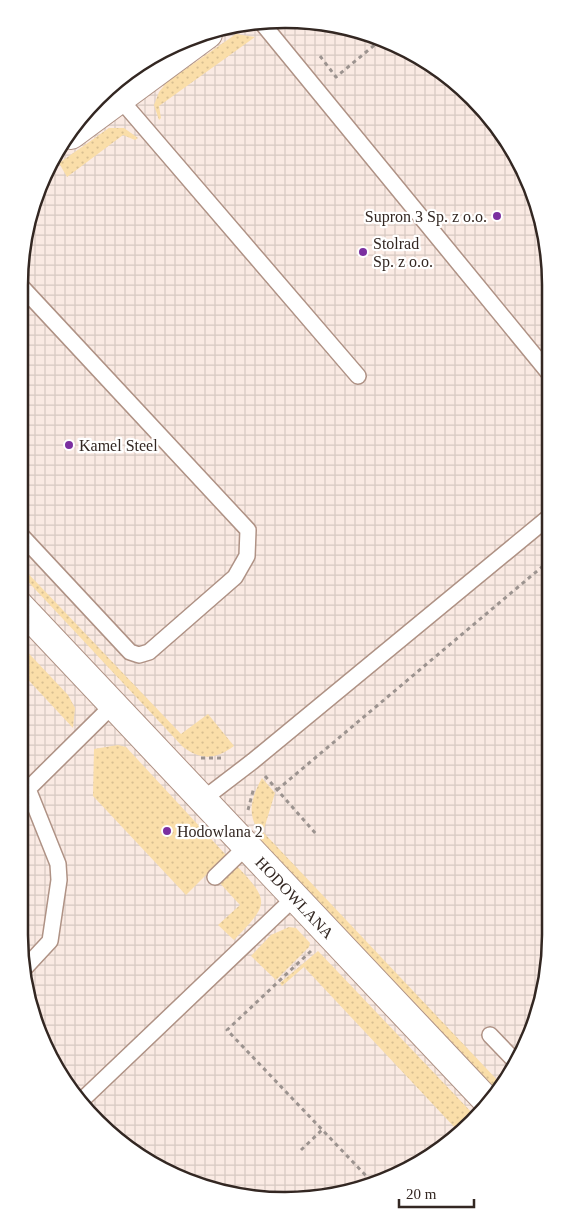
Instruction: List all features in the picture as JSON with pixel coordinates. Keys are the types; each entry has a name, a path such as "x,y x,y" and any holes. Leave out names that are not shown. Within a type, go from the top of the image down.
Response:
{"street":[{"path":"82,127 195,44"},
{"name":"HODOWLANA","path":"28,615 484,1097"}],"lane":[{"path":"266,28 542,365"},
{"path":"120,99 358,376"},
{"path":"28,294 248,530 249,541 248,556 235,577 149,652 139,655 130,652 28,543"},
{"path":"202,800 253,761 542,523"},
{"path":"28,780 113,705"},
{"path":"28,793 58,864 59,880 50,940 29,963"},
{"path":"215,877 246,847"},
{"path":"85,1097 294,898"},
{"path":"490,1035 511,1056"}],"path":[{"path":"320,56 336,76 375,44"},
{"path":"276,790 542,567"},
{"path":"253,761 276,790 316,834"},
{"path":"318,945 227,1030 368,1178"},
{"path":"301,1150 322,1130"}],"shaded area":[{"path":"268,28 301,28 335,32 383,47 413,62 441,81 478,115 498,142 515,171 528,202 537,234 542,284 542,934 537,985 522,1033 507,1063 478,1104 454,1128 413,1157 383,1172 335,1187 284,1192 234,1187 186,1172 156,1157 115,1128 91,1104 62,1063 47,1033 32,985 28,951 28,268 32,234 47,186 62,156 81,128 115,91 156,62 186,47 234,32"},
{"path":"236,34 255,37 159,106 161,118 159,120 154,105 159,92 167,82"},
{"path":"109,128 124,128 138,138 135,140 123,135 67,177 59,163"},
{"path":"28,573 181,734 208,714 234,746 221,754 209,757 196,755 183,747 28,582"},
{"path":"28,653 68,695 75,708 73,728 28,680"},
{"path":"118,745 126,747 226,855 186,895 93,796 94,749"},
{"path":"262,778 275,793 263,832 496,1079 492,1085 258,837 261,834 253,820 252,813 255,793"},
{"path":"235,864 255,886 260,895 261,902 254,918 234,940 218,925 240,905 217,880"},
{"path":"289,927 296,928 310,943 309,947 276,980 251,956 271,935"},
{"path":"318,951 471,1111 455,1127 304,967 282,986 280,983"}],"place":[{"name":"Supron 3 Sp. z o.o.","path":"497,216"},
{"name":"Stolrad Sp. z o.o.","path":"363,252"},
{"name":"Kamel Steel","path":"69,445"},
{"name":"Hodowlana 2","path":"167,831"}]}
